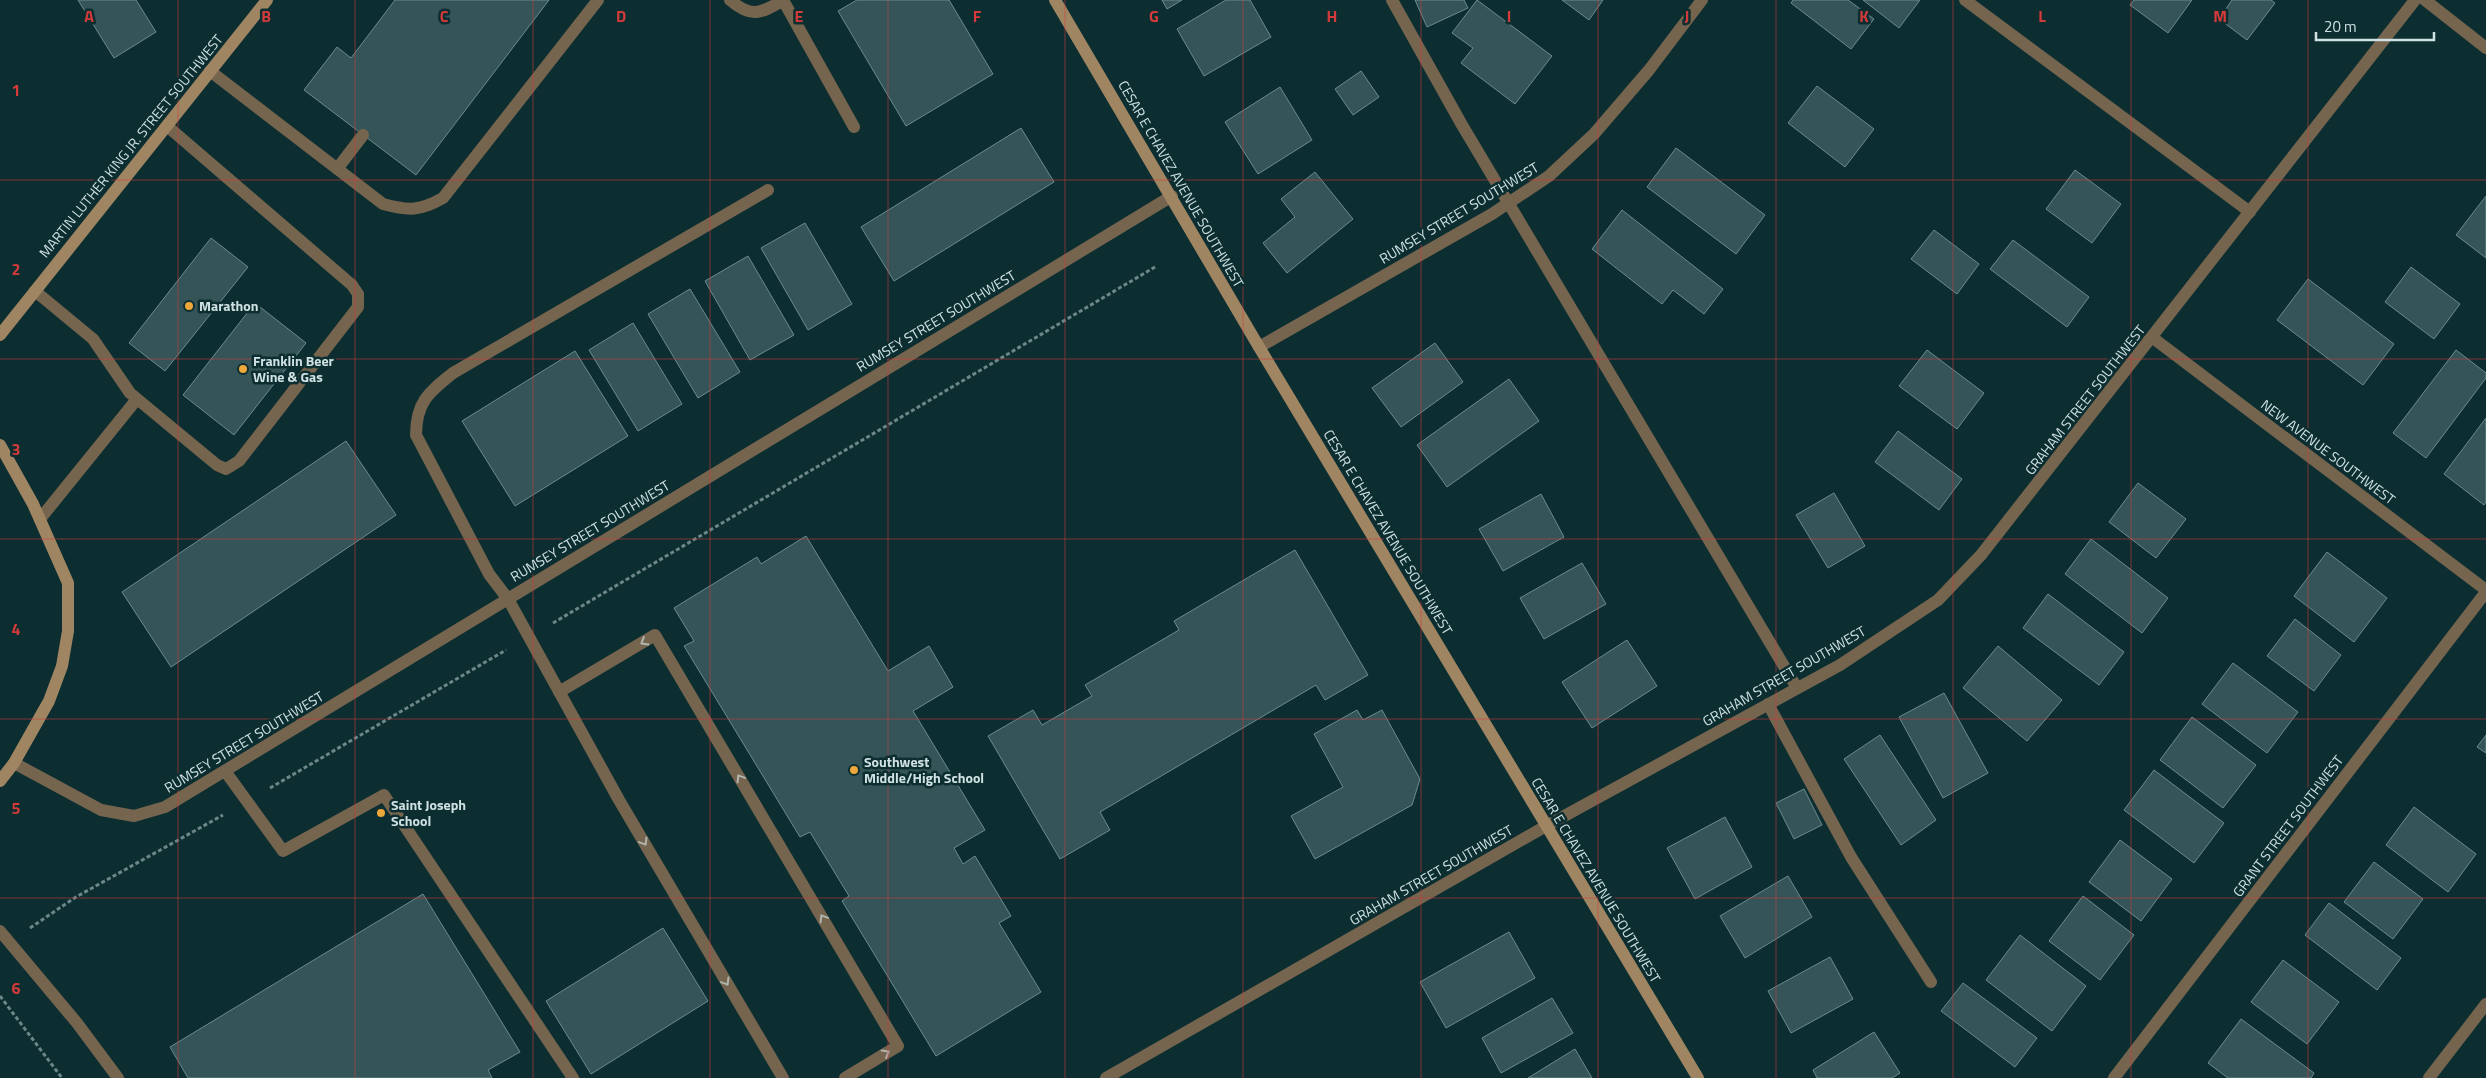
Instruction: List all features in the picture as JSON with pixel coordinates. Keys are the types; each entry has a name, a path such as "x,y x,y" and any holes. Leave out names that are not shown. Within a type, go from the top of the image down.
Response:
{"main road":[{"name":"MARTIN LUTHER KING JR. STREET SOUTHWEST","path":"0,335 267,0"},
{"name":"CESAR E CHAVEZ AVENUE SOUTHWEST","path":"1055,0 1172,196 1259,347 1698,1078"},
{"path":"0,445 40,519 68,582 68,632 62,666 49,701 14,763 0,781"}],"street":[{"path":"210,72 383,204 403,209 424,208 444,198 598,0"},
{"path":"730,0 740,9 751,13 765,11 784,0 854,127"},
{"path":"1392,0 1462,124 1797,688"},
{"name":"RUMSEY STREET SOUTHWEST","path":"1259,347 1510,202 1550,176 1594,134 1649,70 1702,0"},
{"path":"1965,0 2250,212"},
{"name":"GRAHAM STREET SOUTHWEST","path":"1106,1078 1546,826 1840,665 1938,600 1981,555 2153,338 2415,0"},
{"path":"2425,0 2486,48"},
{"path":"34,291 93,339 114,372 137,399 216,465 226,468 239,461 358,307 358,294 352,285 167,126"},
{"path":"337,169 363,135"},
{"path":"768,190 453,373 429,392 416,418 416,435 490,574 508,599 619,800 783,1078"},
{"name":"RUMSEY STREET SOUTHWEST","path":"14,763 100,810 134,816 165,807 1172,196"},
{"name":"NEW AVENUE SOUTHWEST","path":"2153,338 2486,591"},
{"path":"40,519 137,399"},
{"name":"GRANT STREET SOUTHWEST","path":"2114,1078 2486,591"},
{"path":"560,692 655,635 898,1046 844,1078"},
{"path":"1768,704 1851,857 1931,982"},
{"path":"225,771 249,801 282,851 384,795 573,1078"},
{"path":"0,931 77,1023 118,1078"},
{"path":"2429,1078 2486,1004"}],"path":[{"path":"11,942 76,897 249,801 1155,267"},
{"path":"0,996 62,1078"}],"building":[{"path":"78,0 136,0 156,32 114,58"},
{"path":"395,0 549,0 416,175 304,90 337,47 351,58"},
{"path":"857,0 949,0 993,74 906,126 838,11"},
{"path":"1162,0 1182,0 1167,9"},
{"path":"1226,0 1250,0 1271,37 1204,76 1177,29"},
{"path":"1415,0 1464,0 1468,8 1427,27"},
{"path":"1477,0 1552,56 1515,104 1461,63 1473,48 1452,33"},
{"path":"1562,0 1603,0 1589,20"},
{"path":"1793,0 1848,0 1874,19 1851,49 1791,3"},
{"path":"1863,0 1920,0 1899,28"},
{"path":"2134,0 2192,0 2168,33 2130,5"},
{"path":"2232,0 2271,0 2275,3 2247,40 2219,19"},
{"path":"1361,71 1379,97 1353,115 1335,89"},
{"path":"1817,86 1874,129 1845,167 1788,123"},
{"path":"1280,87 1312,140 1258,174 1225,122"},
{"path":"1021,128 1054,182 894,281 861,227"},
{"path":"1676,148 1765,215 1736,254 1647,187"},
{"path":"2075,170 2121,204 2092,243 2046,209"},
{"path":"1315,172 1353,219 1287,273 1263,243 1295,217 1281,199"},
{"path":"2486,196 2486,258 2456,235"},
{"path":"1622,210 1723,289 1704,314 1673,290 1662,304 1592,249"},
{"path":"805,223 852,304 808,330 761,248"},
{"path":"1934,230 1979,264 1957,294 1911,259"},
{"path":"211,238 248,267 165,371 129,343"},
{"path":"2013,240 2089,297 2067,327 1990,269"},
{"path":"748,256 794,335 750,360 705,281"},
{"path":"2411,267 2460,304 2434,339 2385,302"},
{"path":"2308,279 2394,344 2363,385 2277,320"},
{"path":"690,289 740,372 698,398 648,314"},
{"path":"255,303 306,343 234,435 183,395"},
{"path":"633,323 682,404 638,431 589,350"},
{"path":"1435,343 1463,382 1401,427 1372,388"},
{"path":"1927,350 1984,393 1957,429 1899,386"},
{"path":"2456,350 2486,373 2486,378 2426,458 2393,433"},
{"path":"575,351 628,436 515,506 462,421"},
{"path":"1509,379 1539,421 1447,487 1417,445"},
{"path":"2486,418 2486,502 2484,505 2444,474"},
{"path":"1898,431 1962,479 1939,510 1875,462"},
{"path":"346,441 396,515 171,667 122,592"},
{"path":"2138,483 2186,519 2156,558 2109,522"},
{"path":"1834,493 1865,546 1828,568 1796,515"},
{"path":"1541,494 1564,537 1503,571 1479,529"},
{"name":"Southwest Middle/High School","path":"806,536 888,671 929,646 953,687 913,711 985,830 954,848 963,864 975,856 1011,916 999,923 1041,992 936,1056 842,901 849,896 810,832 800,837 684,646 694,641 674,608 757,557 761,564"},
{"path":"2091,539 2168,598 2142,633 2065,574"},
{"path":"1295,550 1368,675 1325,700 1316,685 1100,812 1110,830 1060,859 988,736 1033,710 1042,725 1092,696 1085,685 1179,630 1174,621"},
{"path":"2327,552 2387,598 2354,642 2294,596"},
{"path":"1582,563 1606,604 1544,639 1520,598"},
{"path":"2048,594 2124,652 2099,685 2023,628"},
{"path":"2295,619 2341,655 2314,691 2267,656"},
{"path":"1627,640 1657,686 1592,728 1562,682"},
{"path":"1998,646 2062,700 2027,741 1963,688"},
{"path":"2233,663 2298,712 2267,753 2202,704"},
{"path":"1944,693 1988,773 1943,798 1899,717"},
{"path":"1357,710 1363,720 1382,710 1420,779 1412,805 1315,859 1291,816 1343,787 1314,734"},
{"path":"2192,717 2256,765 2223,808 2160,760"},
{"path":"1880,735 1936,820 1901,845 1844,759"},
{"path":"2486,735 2486,753 2477,747"},
{"path":"2154,770 2224,823 2194,863 2124,810"},
{"path":"1804,789 1822,825 1794,839 1776,803"},
{"path":"2414,807 2476,854 2448,892 2386,845"},
{"path":"1725,817 1752,867 1695,899 1667,848"},
{"path":"2120,840 2172,879 2141,921 2089,882"},
{"path":"2374,862 2423,899 2393,939 2344,902"},
{"path":"1788,876 1812,917 1745,958 1720,916"},
{"path":"423,894 520,1052 488,1070 492,1078 188,1078 170,1047"},
{"path":"2083,896 2134,935 2100,980 2049,941"},
{"path":"2329,903 2401,958 2377,990 2305,935"},
{"path":"663,928 708,1001 591,1074 546,1001"},
{"path":"1509,932 1535,978 1446,1028 1420,982"},
{"path":"2020,935 2086,986 2052,1031 1986,980"},
{"path":"1830,957 1853,999 1791,1033 1768,991"},
{"path":"2283,960 2339,1002 2307,1044 2251,1002"},
{"path":"1963,983 2037,1038 2015,1067 1941,1011"},
{"path":"1552,998 1573,1033 1501,1073 1482,1038"},
{"path":"2241,1019 2314,1073 2311,1078 2228,1078 2208,1063"},
{"path":"1874,1032 1900,1073 1892,1078 1817,1078 1813,1070"},
{"path":"1575,1049 1592,1078 1528,1078"}],"place":[{"name":"Marathon","path":"189,306"},
{"name":"Franklin Beer Wine & Gas","path":"243,369"},
{"name":"Southwest Middle/High School","path":"854,770"},
{"name":"Saint Joseph School","path":"381,813"}]}
